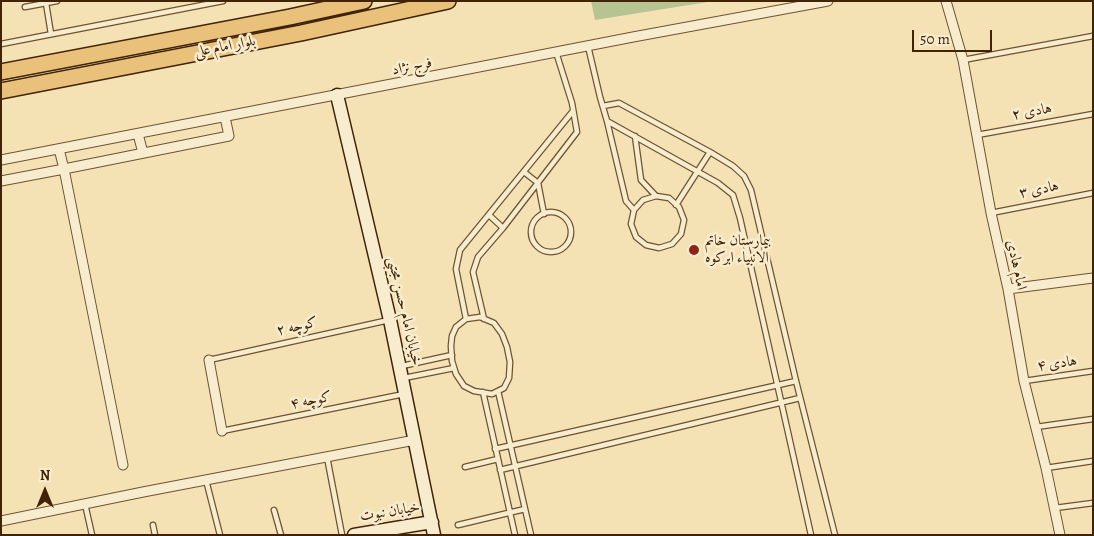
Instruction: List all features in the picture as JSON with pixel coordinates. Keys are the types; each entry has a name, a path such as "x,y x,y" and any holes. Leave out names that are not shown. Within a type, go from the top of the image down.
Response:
{"main road":[{"name":"بلوار امام علی","path":"1,72 280,19 364,1"},
{"name":"بلوار امام علی","path":"1,90 301,33 448,1"}],"street":[{"name":"فرج نژاد","path":"1,160 828,1"},
{"name":"امام هادی","path":"946,1 963,60 1024,381 1046,468 1060,535"},
{"name":"خیابان امام حسن مجتبی","path":"337,95 390,320 433,528"},
{"path":"1,181 230,136 225,117"},
{"path":"138,134 143,153"},
{"path":"59,149 123,465"},
{"path":"1008,289 1093,278"},
{"path":"209,360 222,431"},
{"path":"1,521 415,440"},
{"name":"خیابان نبوت","path":"354,535 433,528"}],"lane":[{"path":"25,7 57,1"},
{"path":"1,44 223,1"},
{"path":"46,3 51,34"},
{"path":"963,60 1093,36"},
{"path":"588,46 608,120 626,201 634,210"},
{"path":"484,319 473,272 478,257 503,228 577,132 573,110 556,52"},
{"path":"603,106 619,103 710,152 733,166 744,176 751,190 800,398 835,535"},
{"path":"466,320 456,269 460,250 573,110"},
{"name":"هادی ۲","path":"977,135 1093,114"},
{"path":"608,120 718,182 732,195 740,218 811,535"},
{"path":"636,136 641,180 656,196"},
{"path":"676,204 710,152"},
{"path":"524,172 538,183 544,214"},
{"name":"هادی ۳","path":"991,213 1093,193"},
{"path":"656,196 669,198 680,207 684,220 681,234 672,244 659,248 646,245 636,236 632,224 634,210 643,200 656,196"},
{"path":"549,212 560,214 568,221 571,232 570,238 568,243 559,250 548,252 538,246 532,237 532,226 538,216 544,214 549,212"},
{"path":"489,215 503,228"},
{"path":"480,317 484,319 494,323 502,334 510,362 509,378 504,388 492,394 474,391 464,386 454,368 451,346 452,336 456,327 466,320 480,317"},
{"name":"کوچه ۲","path":"209,360 390,320"},
{"path":"401,372 452,354"},
{"path":"401,372 454,368"},
{"name":"هادی ۴","path":"1024,381 1093,371"},
{"path":"495,449 796,381"},
{"path":"498,391 531,535"},
{"path":"483,392 514,535"},
{"name":"کوچه ۴","path":"222,431 405,394"},
{"path":"500,470 800,398"},
{"path":"1036,427 1093,419"},
{"path":"327,457 342,535"},
{"path":"465,467 498,459"},
{"path":"1046,468 1093,461"},
{"path":"206,480 220,535"},
{"path":"1055,508 1093,503"},
{"path":"85,504 92,535"},
{"path":"458,524 525,509"},
{"path":"274,510 281,535"},
{"path":"153,525 155,535"}],"green space":[{"path":"591,1 714,1 595,20"}],"place":[{"name":"بیمارستان خاتم الانبیاء ابرکوه","path":"694,250"}]}
